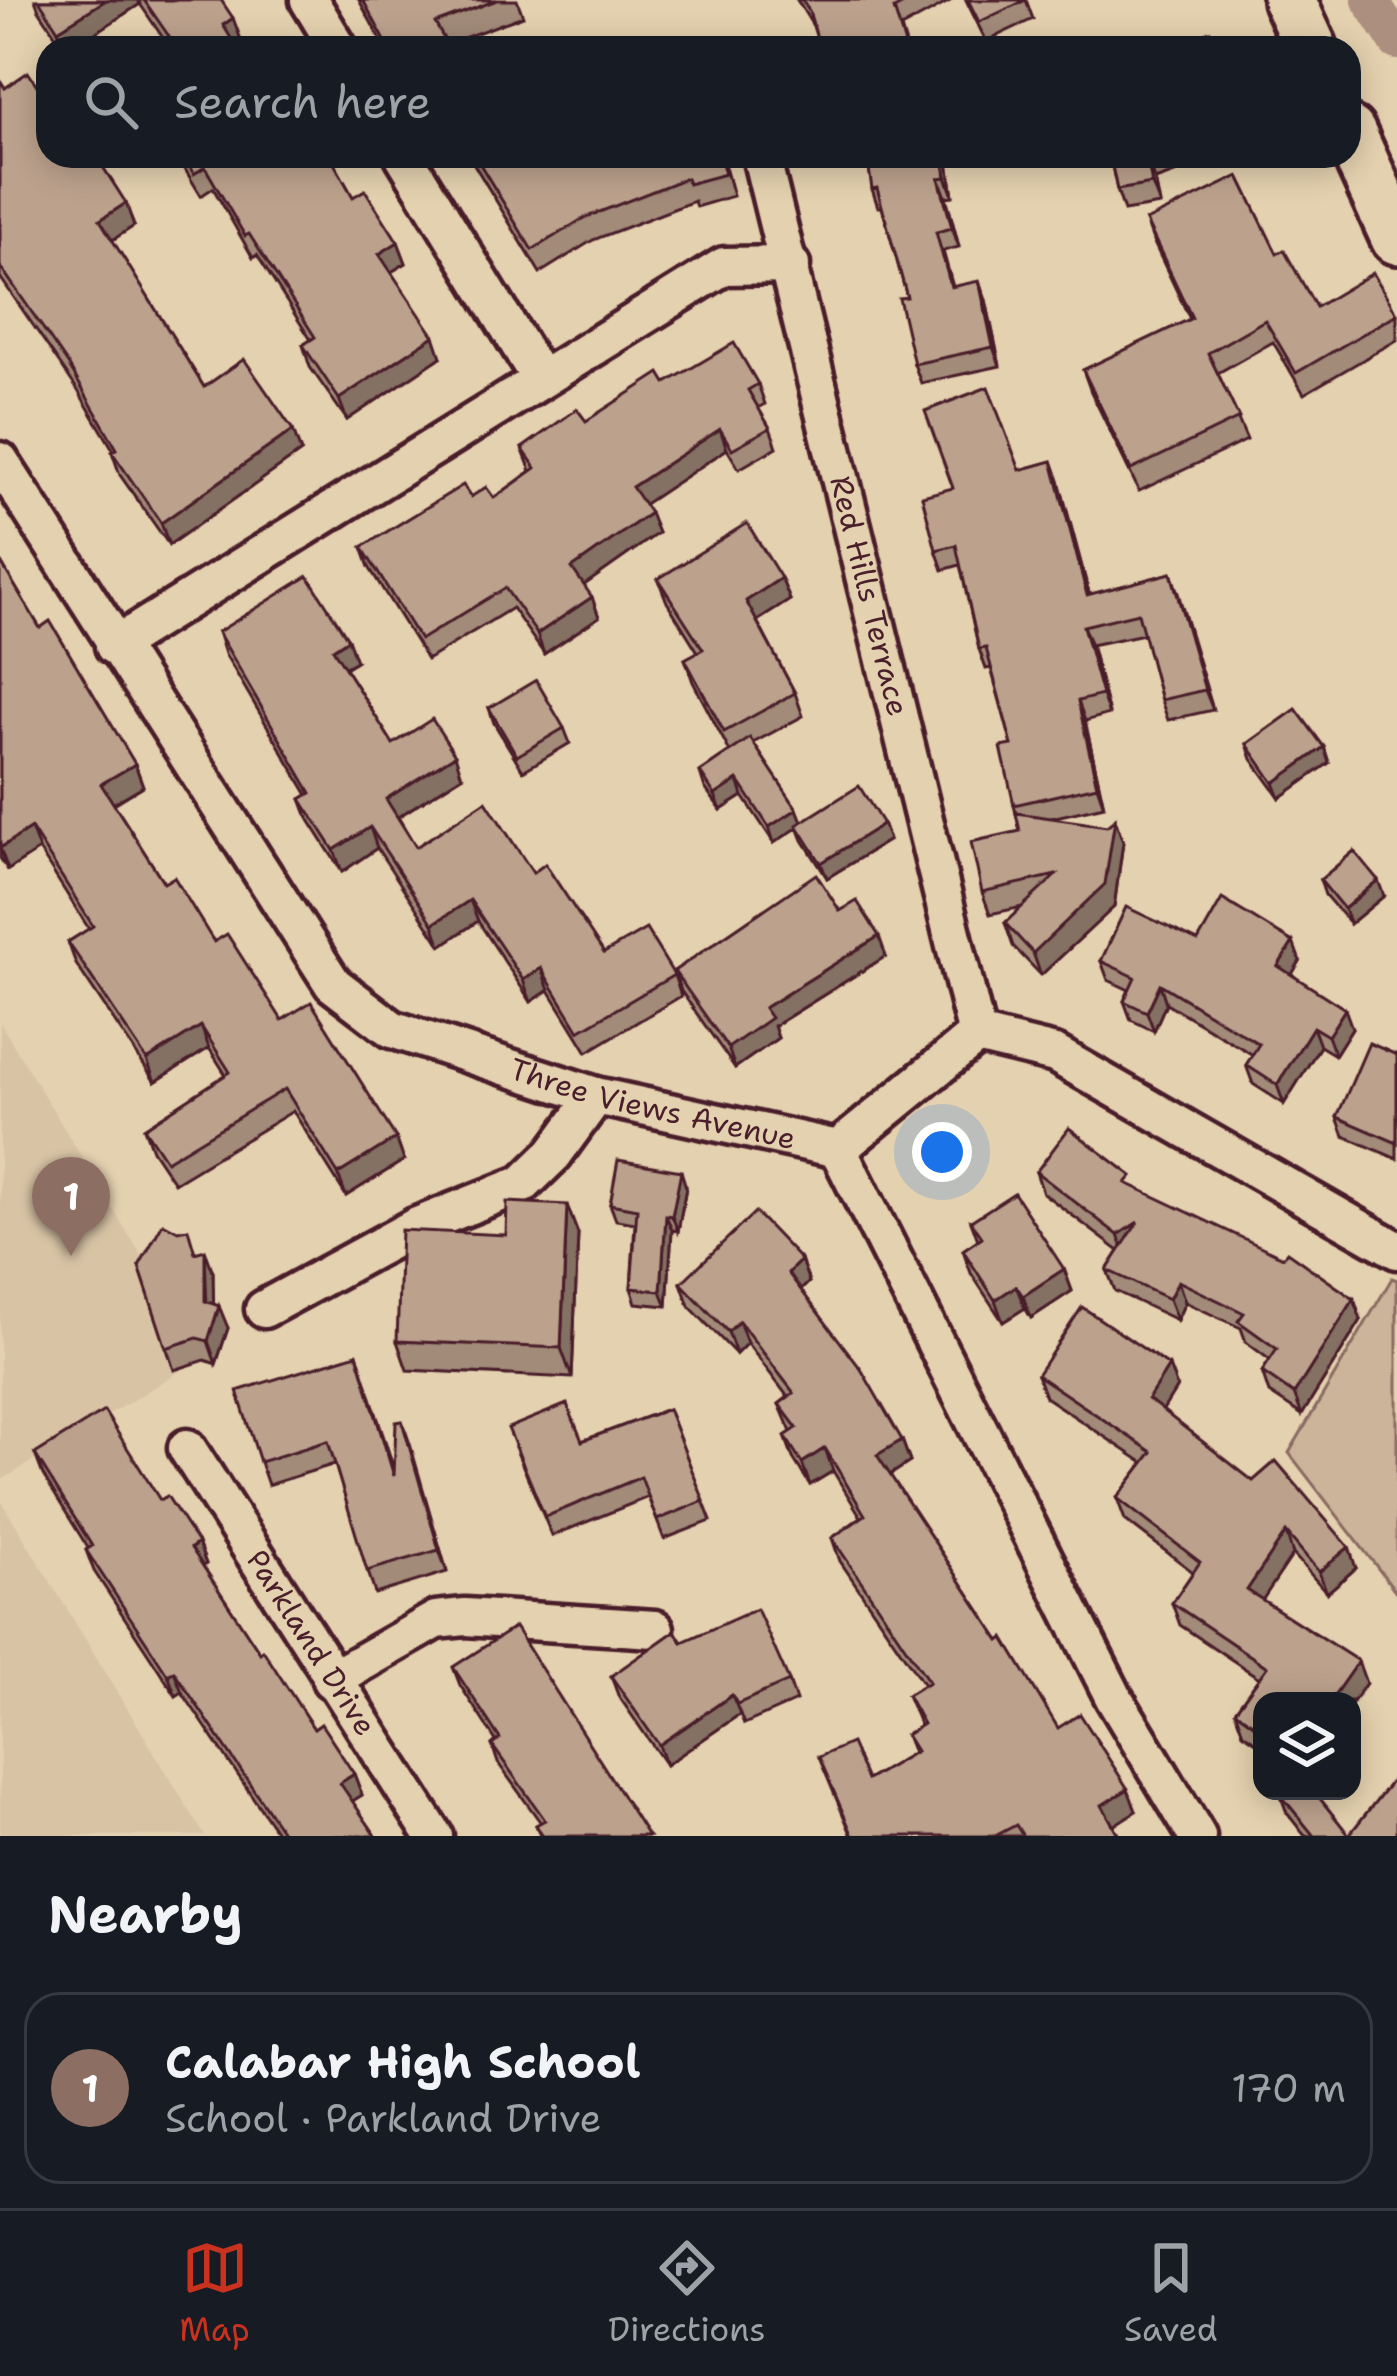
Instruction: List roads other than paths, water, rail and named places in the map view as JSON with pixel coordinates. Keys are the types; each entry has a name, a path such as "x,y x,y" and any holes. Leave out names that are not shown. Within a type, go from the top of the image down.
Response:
{"main road":[{"path":"1289,0 1306,36"},
{"path":"1361,158 1397,238"}],"street":[{"path":"309,0 331,36"},
{"path":"411,168 538,377"},
{"name":"Red Hills Terrace","path":"764,168 977,1035"},
{"path":"114,646 538,377 724,266 791,265"},
{"name":"Three Views Avenue","path":"0,461 333,984 392,1029 596,1096 838,1149 1114,1698 1197,1836"},
{"path":"838,1149 977,1035 1055,1054 1397,1250"},
{"path":"264,1309 415,1227 523,1184 554,1154 596,1096"},
{"name":"Parkland Drive","path":"187,1448 434,1836"},
{"path":"331,1679 436,1620 465,1617 655,1629"}],"waterway":[{"path":"1370,0 1397,42"}],"place":[{"name":"Calabar High School","path":"71,1256"}]}
